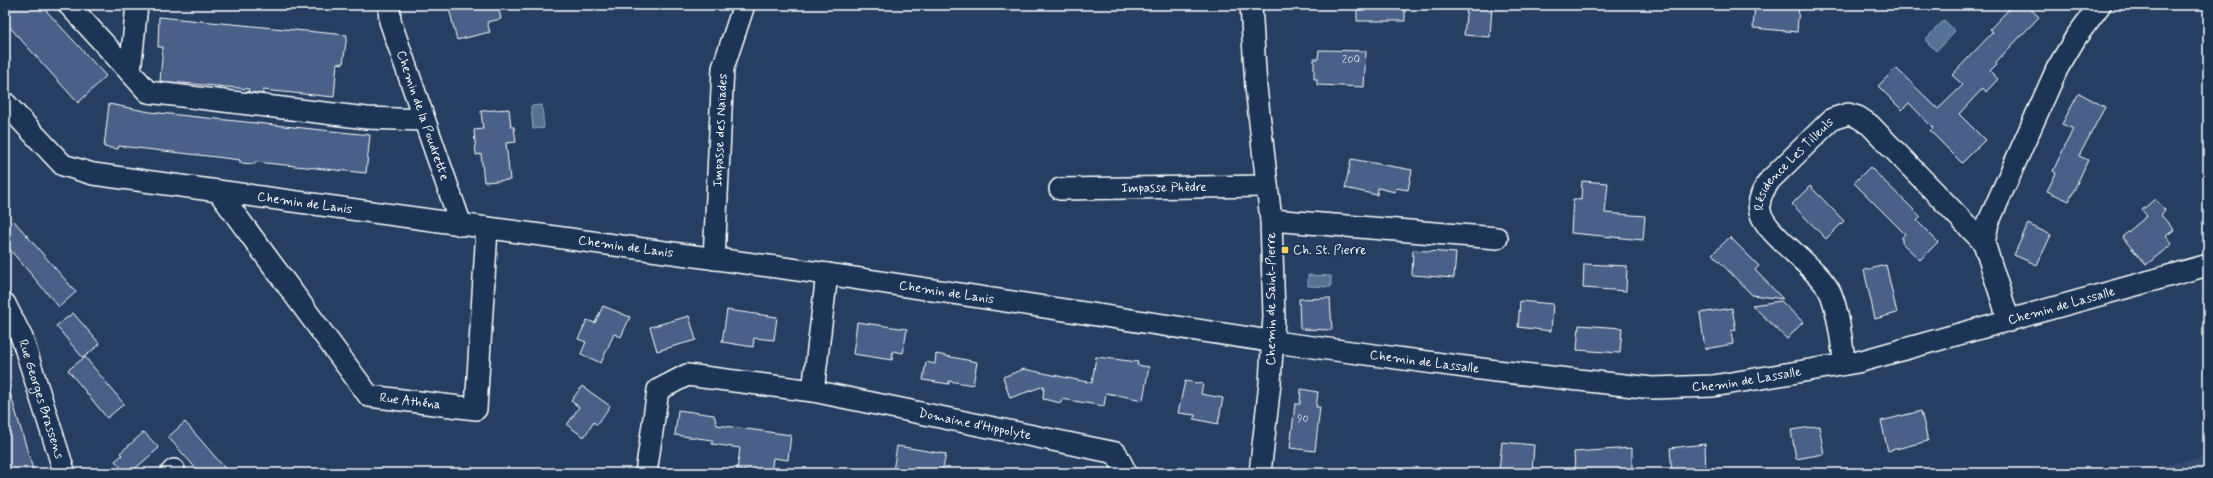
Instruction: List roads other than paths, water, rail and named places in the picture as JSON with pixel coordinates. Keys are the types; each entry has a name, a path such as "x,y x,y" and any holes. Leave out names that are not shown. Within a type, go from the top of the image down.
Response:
{"street":[{"path":"69,5 148,92 367,118 424,120"},
{"path":"130,72 137,5"},
{"name":"Chemin de la Poudrette","path":"389,5 390,21 461,225"},
{"name":"Impasse des Naïades","path":"714,259 723,68 744,5"},
{"name":"Chemin de Saint-Pierre","path":"1250,5 1256,87 1271,220 1273,342 1260,473"},
{"path":"1984,243 1990,217 2057,69 2076,37 2100,5"},
{"name":"Chemin de Lanis","path":"5,103 63,164 93,174 827,274 1273,342"},
{"name":"Résidence Les Tilleuls","path":"1845,364 1830,291 1815,273 1766,223 1760,211 1759,201 1770,180 1832,118 1848,114 1858,117 1870,125 1984,243 2009,321"},
{"name":"Impasse Phèdre","path":"1060,189 1267,186"},
{"name":"Rue Athéna","path":"218,191 369,396 476,409 488,229"},
{"path":"1271,220 1497,238"},
{"name":"Chemin de Lassalle","path":"1273,342 1512,373 1652,388 1713,386 1845,364 2009,321 2208,265"},
{"path":"813,391 827,274"},
{"name":"Rue Georges Brassens","path":"5,304 22,338 65,472"},
{"name":"Domaine d'Hippolyte","path":"646,473 658,390 687,375 813,391 1116,453 1126,473"}],"place":[{"name":"Ch. St. Pierre","path":"1285,250"}]}
